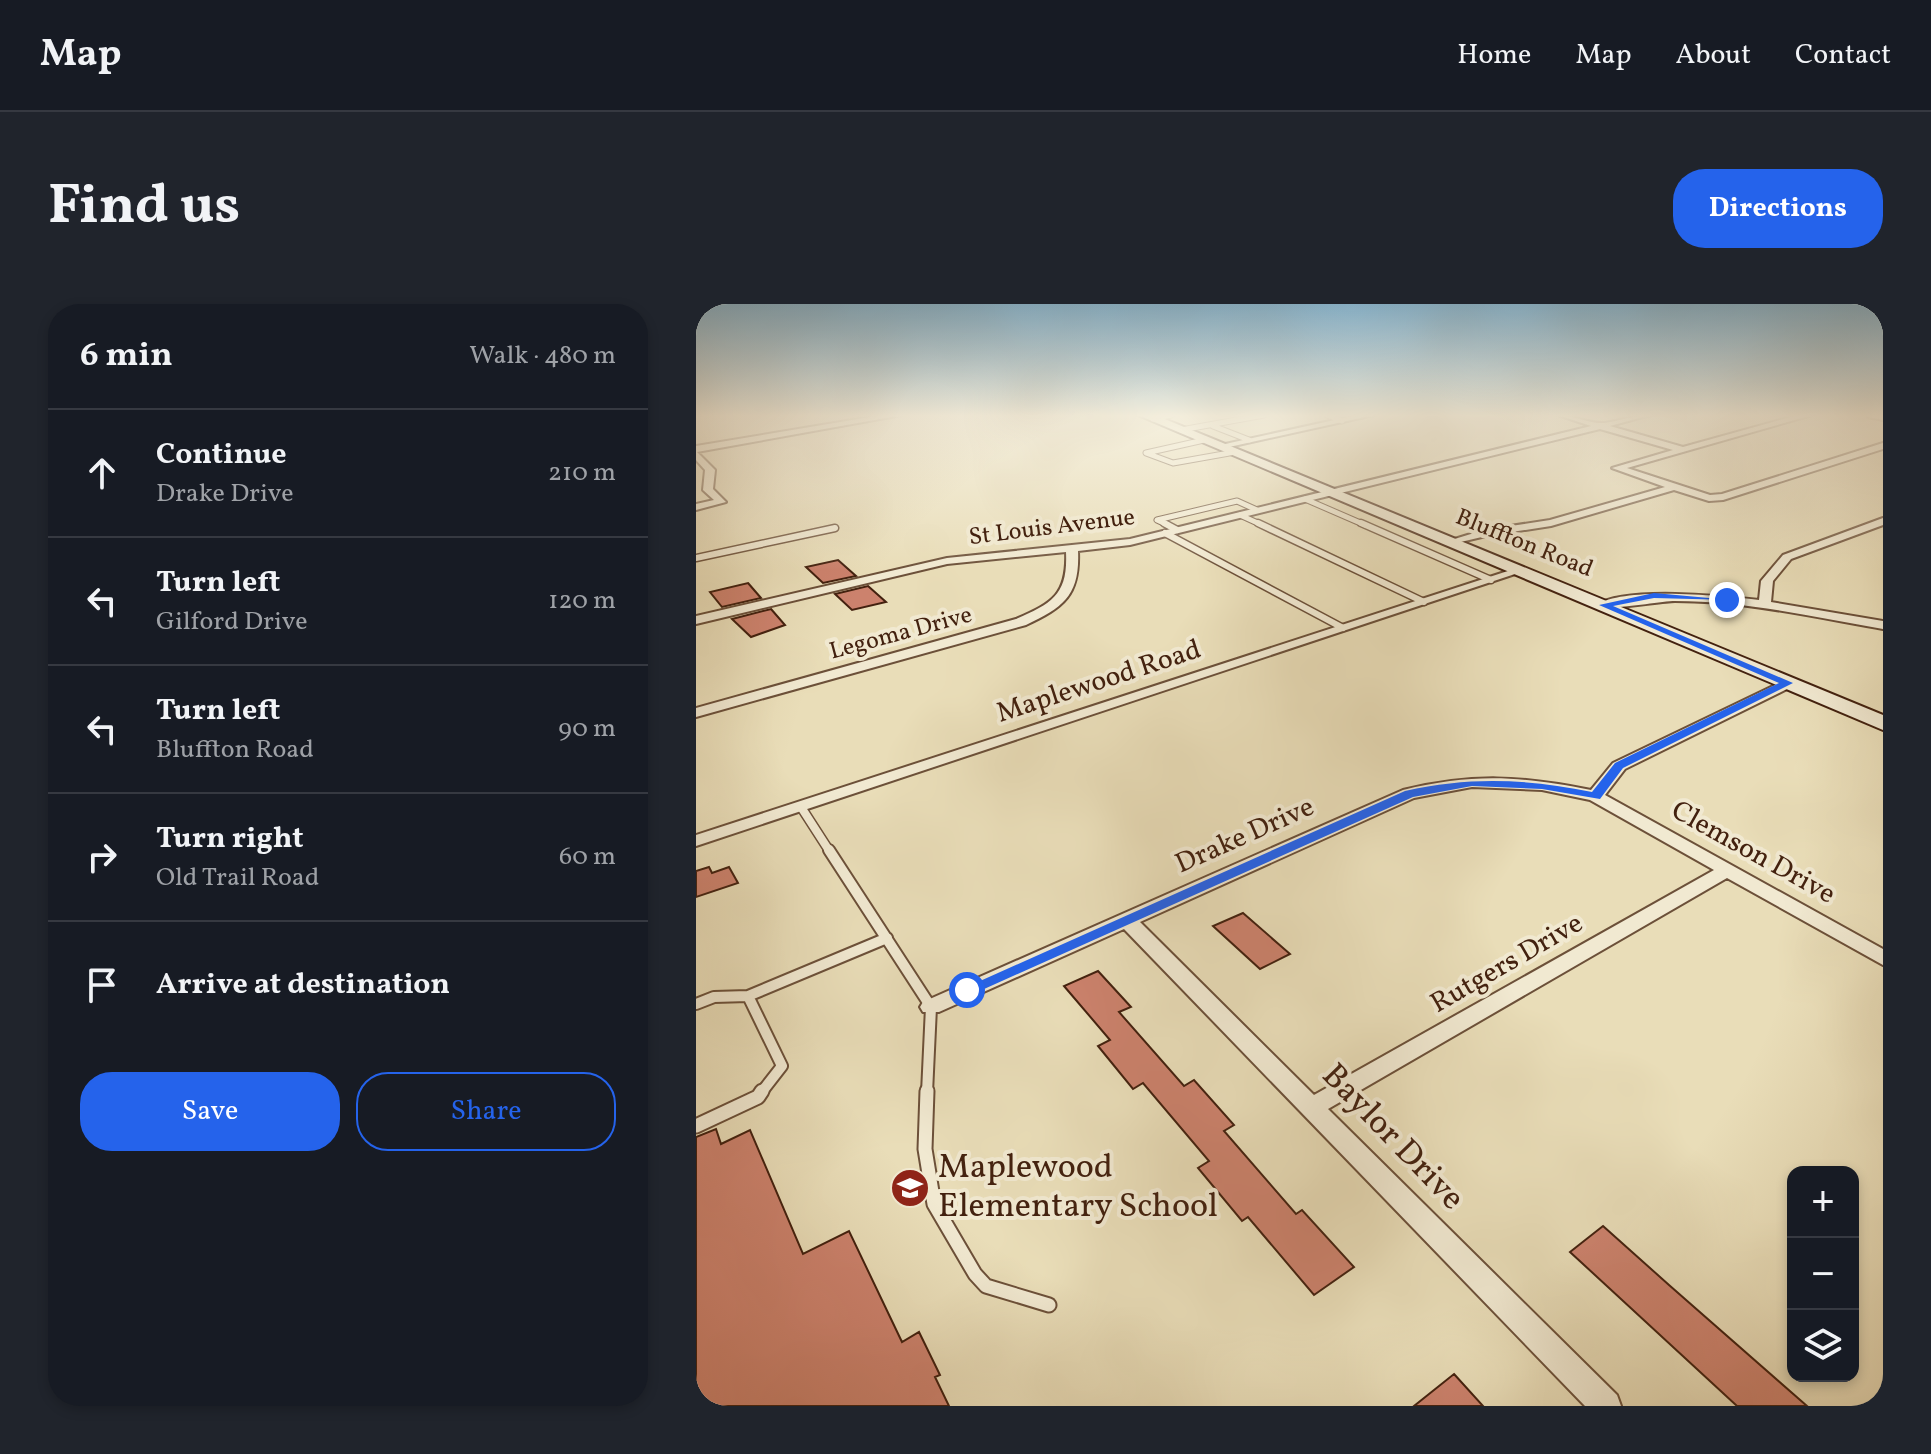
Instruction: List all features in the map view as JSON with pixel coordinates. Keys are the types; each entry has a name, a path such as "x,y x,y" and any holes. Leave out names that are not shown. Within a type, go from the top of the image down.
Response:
{"main road":[{"name":"Bluffton Road","path":"1270,466 1883,723"}],"street":[{"path":"696,507 721,502 708,490 710,470 707,466"},
{"name":"St Louis Avenue","path":"696,620 947,561 1072,550 1165,533 1436,466"},
{"path":"1623,466 1617,468 1709,498 1723,497 1819,466"},
{"path":"1452,543 1484,533 1551,523 1674,487"},
{"path":"1765,605 1767,581 1787,557 1883,521"},
{"name":"Legoma Drive","path":"696,713 1021,622 1046,611 1070,587 1074,572 1072,550"},
{"name":"Maplewood Road","path":"696,841 1518,571"},
{"path":"1603,605 1654,596 1765,605 1883,625"},
{"path":"1595,796 1619,766 1788,683"},
{"name":"Drake Drive","path":"931,1007 1409,794 1472,782 1542,785 1595,796"},
{"name":"Clemson Drive","path":"1595,796 1883,958"},
{"name":"Rutgers Drive","path":"1314,1106 1728,870"},
{"name":"Baylor Drive","path":"1127,920 1314,1106 1606,1406"}],"lane":[{"path":"1305,499 1491,580"},
{"path":"1177,530 1157,520 1237,501 1257,510"},
{"path":"1240,515 1424,602"},
{"path":"696,558 835,528"},
{"path":"1165,533 1343,628"},
{"path":"801,807 931,1007 925,1149 934,1204 975,1274 986,1286 1049,1305"},
{"path":"696,1004 714,997 748,996 887,938"},
{"path":"696,1126 758,1097 782,1066 748,996"}],"building":[{"path":"838,560 856,576 823,583 806,567"},
{"path":"748,583 761,598 722,607 710,592"},
{"path":"868,586 886,602 852,610 835,594"},
{"path":"771,609 785,625 751,637 732,619"},
{"path":"709,867 712,873 729,867 738,883 696,897 696,871"},
{"path":"1243,913 1290,954 1260,969 1213,926"},
{"path":"1098,971 1131,1007 1119,1012 1184,1086 1194,1080 1234,1125 1224,1131 1296,1214 1302,1210 1354,1267 1314,1295 1248,1217 1242,1221 1198,1168 1209,1161 1143,1083 1133,1089 1098,1046 1110,1040 1064,986"},
{"path":"716,1129 721,1144 750,1130 803,1254 849,1231 902,1342 919,1332 940,1375 935,1377 949,1406 696,1406 696,1137"},
{"path":"1603,1226 1807,1406 1737,1406 1570,1252"},
{"path":"1454,1374 1483,1406 1414,1406"}],"place":[{"name":"Maplewood Elementary School","path":"910,1188"}],"route":[{"path":"967,990 1409,794 1472,782 1542,785 1595,796 1619,766 1788,683 1603,605 1654,596 1727,600"}]}
